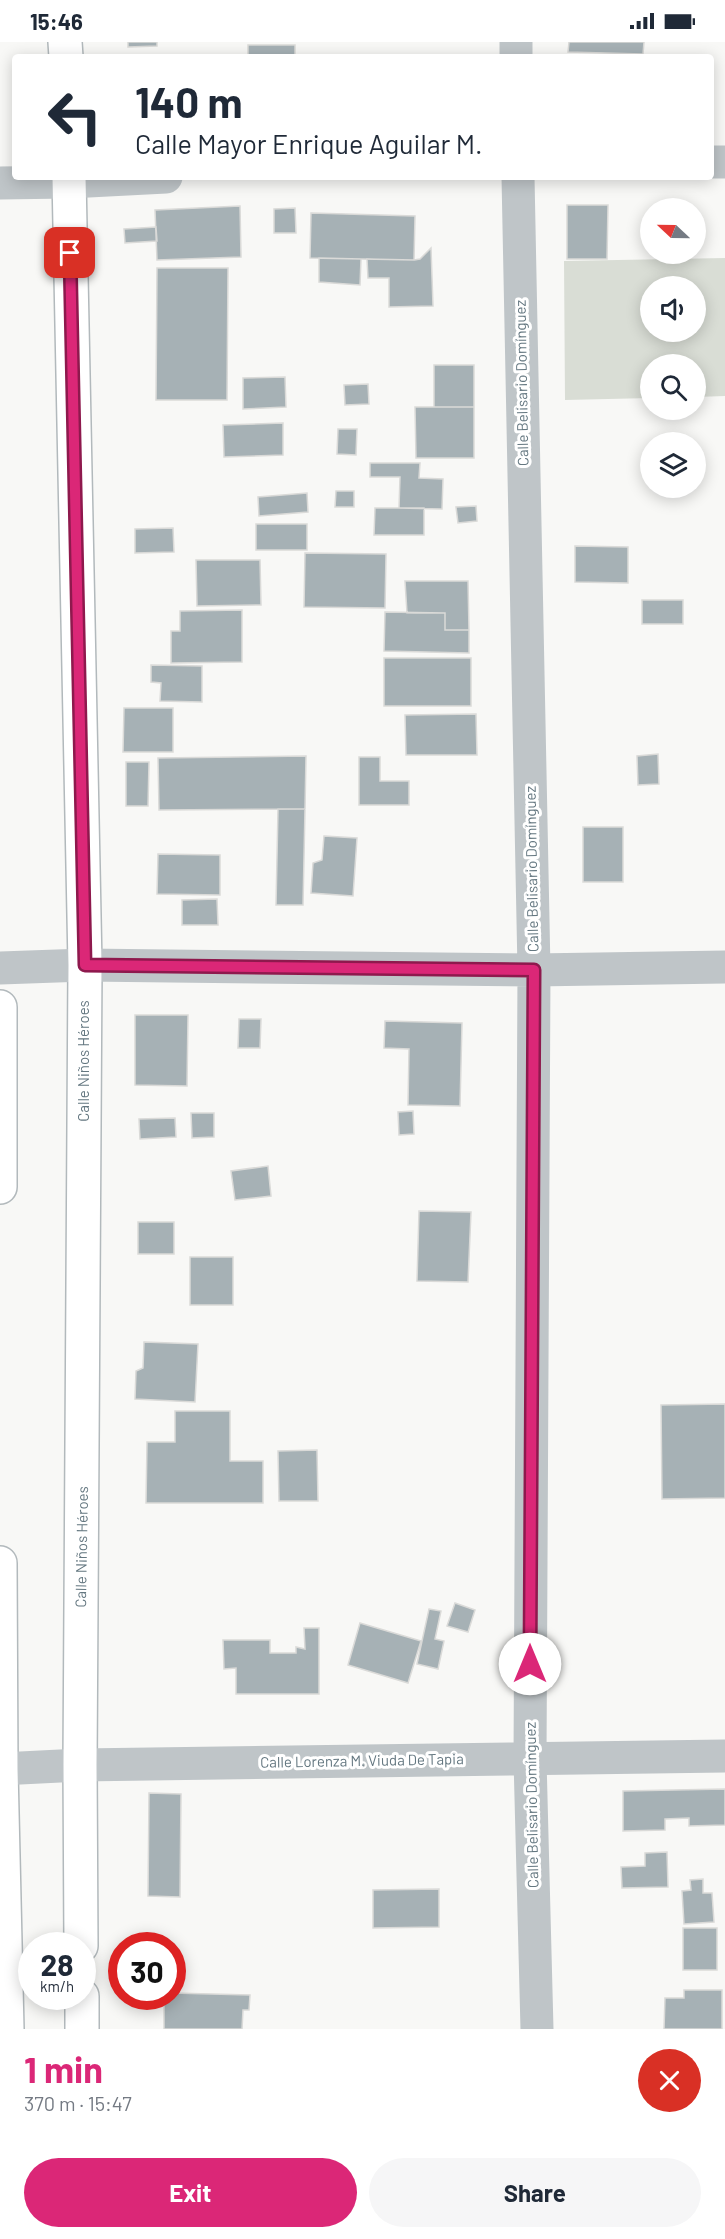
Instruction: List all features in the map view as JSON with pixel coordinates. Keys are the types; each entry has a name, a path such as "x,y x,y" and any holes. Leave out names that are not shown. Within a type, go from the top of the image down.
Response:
{"street":[{"path":"0,183 69,180"},
{"name":"Calle Niños Héroes","path":"69,180 85,965 81,1932"},
{"name":"Calle Belisario Domínguez","path":"518,180 534,970 530,1759 537,2029"},
{"path":"0,968 85,965 534,970 725,967"},
{"path":"0,1007 0,1187"},
{"path":"0,1563 0,1769 7,2029"},
{"name":"Calle Lorenza M. Viuda De Tapia","path":"0,1769 80,1765 725,1756"},
{"path":"82,2010 82,2029"}],"shaded area":[{"path":"706,258 725,258 725,396 706,397 706,354 640,354 640,398 565,400 564,261 640,260 640,264 706,264"}],"building":[{"path":"128,42 157,42 157,46 128,47"},
{"path":"569,42 644,42 643,54 568,52"},
{"path":"248,45 295,45 295,54 248,54"},
{"path":"567,205 608,205 607,259 567,259"},
{"path":"240,206 241,257 157,260 155,210"},
{"path":"295,208 296,233 274,233 274,209"},
{"path":"311,213 415,216 414,260 310,258"},
{"path":"156,227 157,241 125,243 124,229"},
{"path":"431,248 433,306 389,307 389,278 368,278 367,259 420,259"},
{"path":"319,258 361,259 360,285 319,282"},
{"path":"157,268 228,268 227,400 156,400"},
{"path":"434,365 474,365 474,407 434,407"},
{"path":"285,377 286,407 243,409 243,378"},
{"path":"368,384 369,404 345,405 344,385"},
{"path":"415,407 474,407 474,458 416,458"},
{"path":"283,423 283,455 224,457 223,425"},
{"path":"338,429 357,429 356,455 337,454"},
{"path":"370,463 420,463 419,478 443,479 442,509 399,508 400,477 370,477"},
{"path":"336,491 354,491 354,507 335,507"},
{"path":"307,493 308,512 259,516 258,497"},
{"path":"476,506 477,521 458,523 456,507"},
{"path":"375,508 424,508 424,535 374,535"},
{"path":"256,524 307,524 307,550 256,550"},
{"path":"173,528 174,552 135,553 135,529"},
{"path":"575,546 628,547 628,583 575,582"},
{"path":"305,553 386,554 385,608 304,607"},
{"path":"196,560 260,560 261,605 197,606"},
{"path":"405,581 468,581 469,630 445,630 445,613 407,613"},
{"path":"642,600 683,600 683,624 642,624"},
{"path":"242,610 242,662 171,663 171,631 180,631 180,611"},
{"path":"385,612 445,613 445,630 469,630 469,653 384,651"},
{"path":"384,658 471,658 471,706 384,706"},
{"path":"151,665 202,666 202,702 160,701 161,683 151,682"},
{"path":"124,708 173,708 173,752 123,752"},
{"path":"476,714 477,755 406,755 405,715"},
{"path":"658,754 659,784 638,785 637,756"},
{"path":"306,756 305,809 159,810 158,758"},
{"path":"359,757 380,757 380,781 409,781 409,805 359,805"},
{"path":"126,762 149,762 148,806 126,806"},
{"path":"278,809 305,809 303,905 276,905"},
{"path":"583,827 623,827 623,882 583,882"},
{"path":"324,836 357,838 353,896 311,893 313,863 322,860"},
{"path":"158,854 220,855 220,895 157,894"},
{"path":"217,899 218,925 182,925 182,900"},
{"path":"135,1015 188,1015 187,1086 135,1085"},
{"path":"239,1019 261,1019 260,1048 238,1048"},
{"path":"385,1021 462,1023 460,1106 408,1105 409,1049 384,1048"},
{"path":"413,1111 414,1134 399,1135 398,1112"},
{"path":"191,1113 214,1113 214,1137 192,1138"},
{"path":"175,1118 176,1137 140,1139 139,1119"},
{"path":"268,1166 271,1196 235,1200 231,1171"},
{"path":"419,1211 471,1212 468,1282 417,1281"},
{"path":"138,1222 174,1222 174,1254 138,1254"},
{"path":"190,1257 233,1257 233,1305 190,1305"},
{"path":"144,1342 198,1344 195,1402 135,1399 136,1371 143,1368"},
{"path":"725,1404 725,1498 662,1499 661,1405"},
{"path":"175,1411 230,1411 230,1461 263,1461 263,1503 146,1503 147,1442 175,1442"},
{"path":"317,1450 318,1501 279,1501 278,1451"},
{"path":"455,1603 475,1610 468,1632 447,1626"},
{"path":"429,1609 441,1611 435,1639 444,1641 438,1669 417,1664"},
{"path":"360,1623 421,1641 408,1683 348,1665"},
{"path":"304,1628 319,1628 319,1694 236,1694 236,1668 224,1669 223,1640 270,1640 270,1653 296,1653 296,1647 305,1649"},
{"path":"725,1789 725,1825 689,1826 689,1818 665,1819 665,1830 623,1831 623,1791"},
{"path":"149,1793 181,1794 180,1897 148,1896"},
{"path":"667,1852 668,1887 622,1888 621,1867 645,1866 645,1853"},
{"path":"703,1879 703,1893 712,1893 714,1922 684,1924 682,1891 691,1890 690,1880"},
{"path":"439,1889 439,1927 373,1928 373,1890"},
{"path":"683,1928 717,1928 717,1970 683,1970"},
{"path":"684,1990 722,1990 722,2029 664,2029 665,1998 684,1998"},
{"path":"186,1993 250,1995 249,2010 243,2010 242,2029 164,2029 164,2010 186,2010"}],"route":[{"path":"70,253 85,965 534,970 530,1664"}]}
